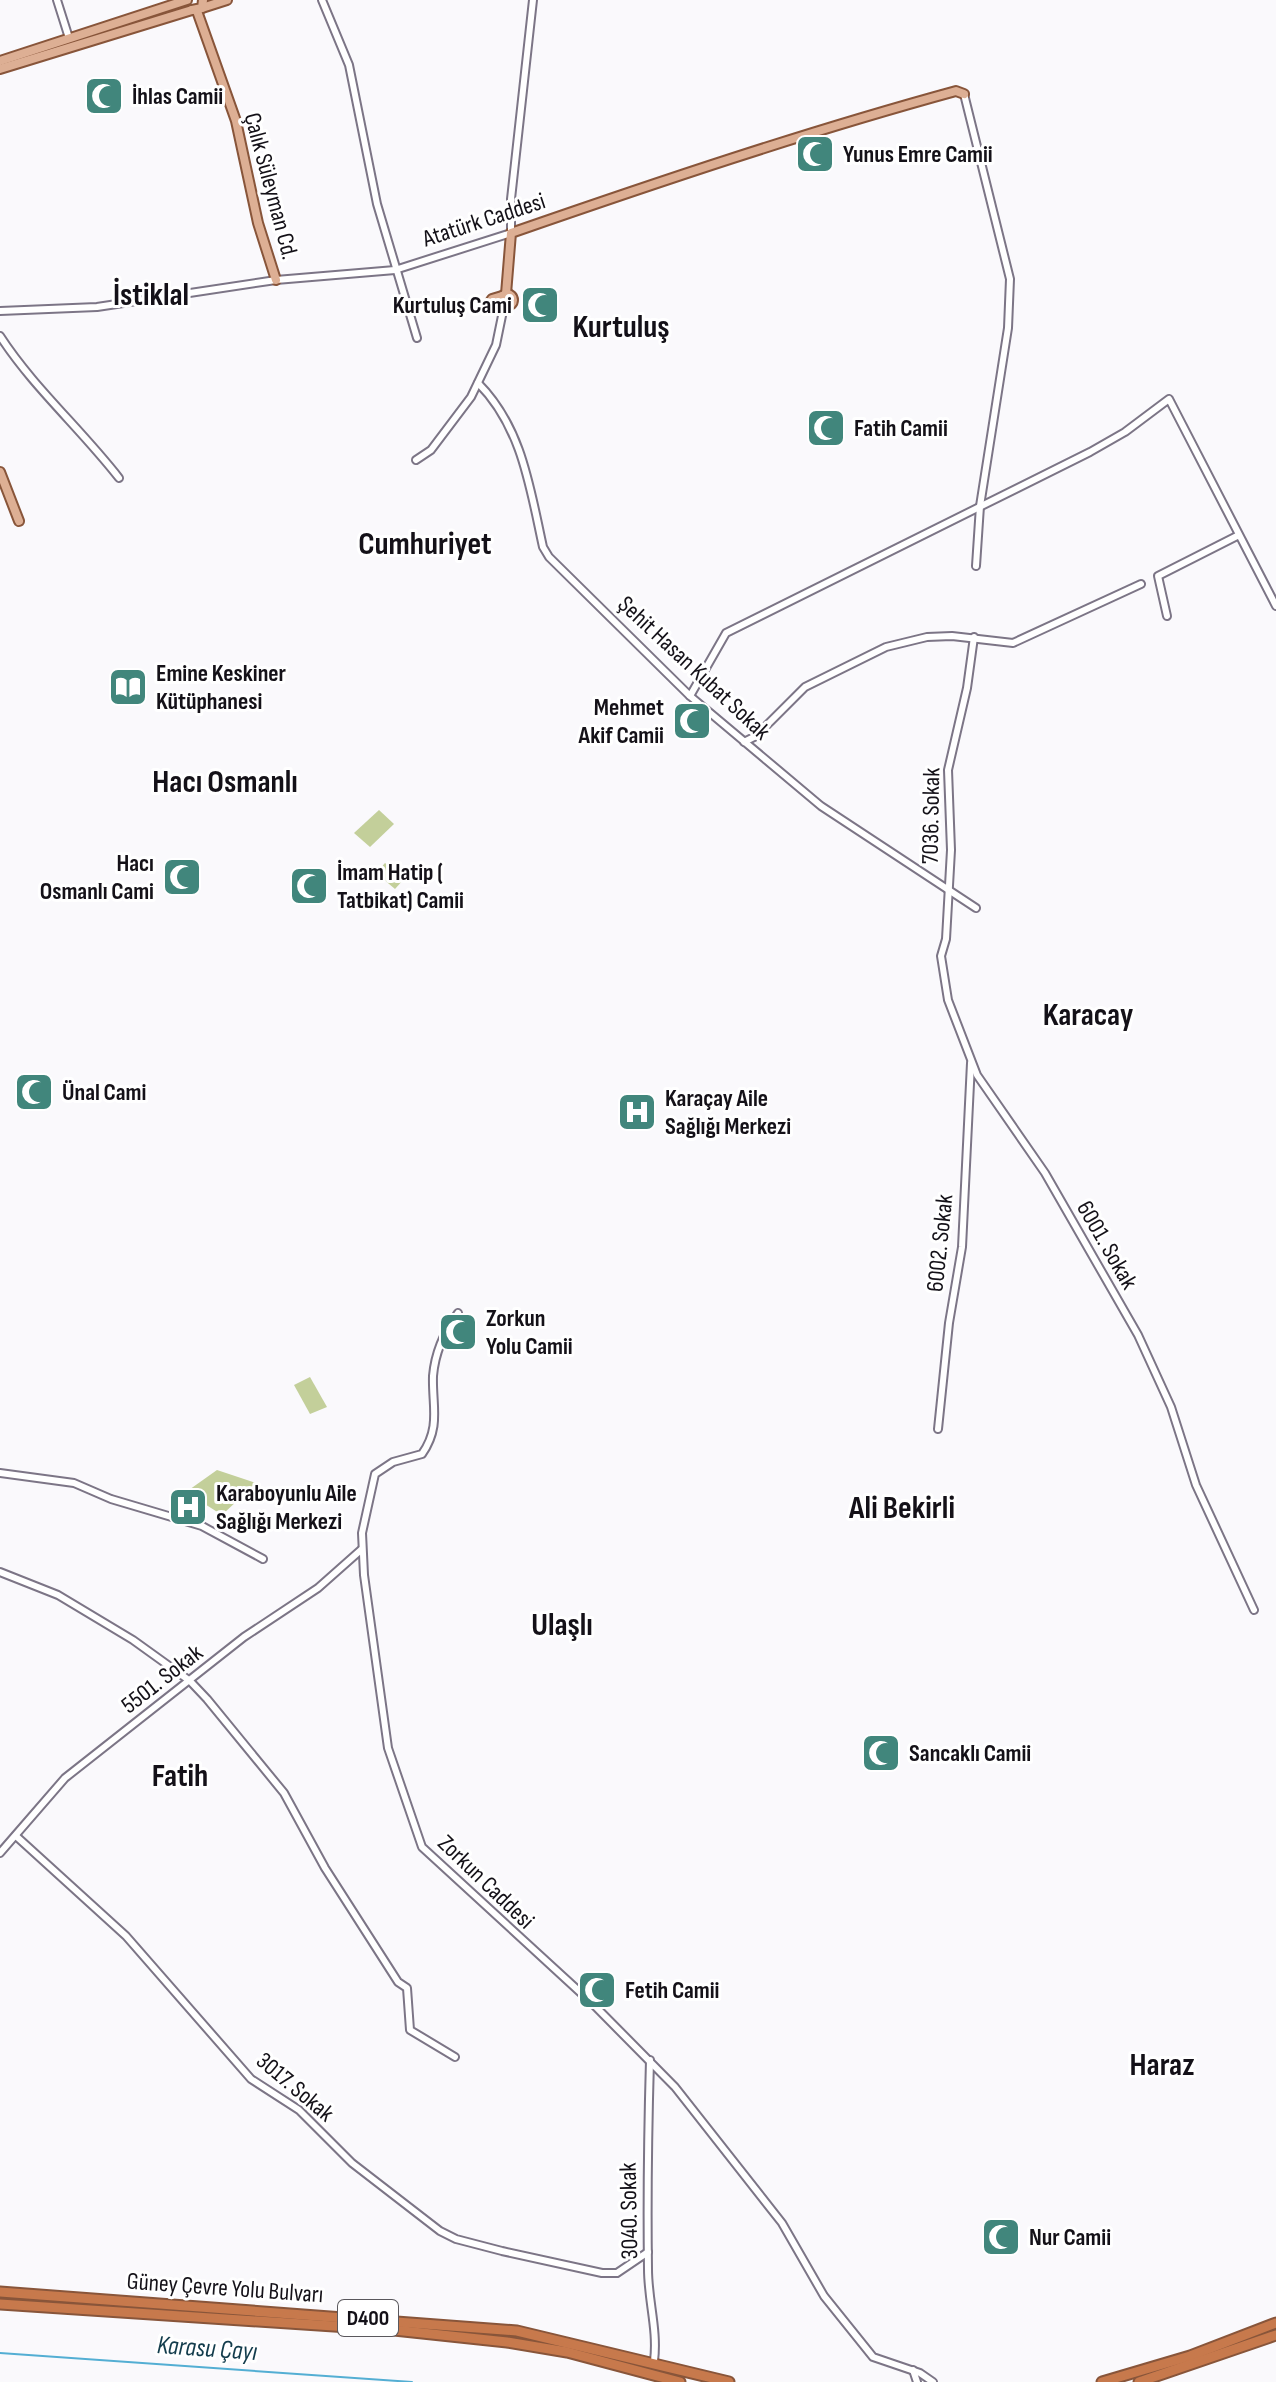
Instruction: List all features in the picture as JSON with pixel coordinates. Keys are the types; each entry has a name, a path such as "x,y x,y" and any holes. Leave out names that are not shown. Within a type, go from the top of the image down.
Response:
{"highway":[{"name":"Güney Çevre Yolu Bulvarı","path":"0,2292 478,2327 548,2336 729,2382"},
{"name":"Güney Çevre Yolu Bulvarı","path":"0,2304 507,2342 567,2352 680,2382"},
{"path":"1102,2382 1190,2356 1276,2323"},
{"path":"1139,2382 1276,2335"}],"main road":[{"path":"0,71 65,43 187,0"},
{"name":"Çalık Süleyman Cd.","path":"187,0 198,7 236,121 258,223 276,280"},
{"path":"0,59 227,0"},
{"name":"Atatürk Caddesi","path":"511,233 697,168 886,110 956,91 964,94"},
{"path":"506,297 511,233"},
{"path":"0,472 19,521 0,484"}],"street":[{"path":"57,0 65,43"},
{"path":"322,0 349,65 377,204 417,338"},
{"path":"511,233 511,199 533,0"},
{"path":"964,94 1010,279 1008,328 980,506 976,566"},
{"name":"Atatürk Caddesi","path":"0,311 97,307 276,280 395,270 511,233"},
{"path":"416,460 431,450 478,383 496,345 506,297"},
{"path":"0,336 30,377 89,440 119,478"},
{"name":"Şehit Hasan Kubat Sokak","path":"478,383 496,401 514,436 545,552 690,696 744,742 830,813 976,908"},
{"path":"690,696 726,633 875,562 1090,452 1125,432 1169,399 1237,536 1276,606"},
{"path":"1167,616 1158,576 1237,536"},
{"path":"744,742 756,736 805,687 886,647 927,637 974,637 1001,642 1023,640 1141,584"},
{"name":"7036. Sokak","path":"946,903 952,815 949,759 969,677 974,637"},
{"name":"6001. Sokak","path":"946,903 946,939 941,956 944,980 977,1075 1045,1173 1138,1335 1171,1407 1196,1485 1254,1610"},
{"name":"6002. Sokak","path":"938,1429 949,1323 962,1247 972,1060"},
{"name":"Zorkun Caddesi","path":"458,1313 440,1342 435,1362 434,1430 422,1454 393,1462 375,1474 362,1549 388,1748 422,1847 650,2060 773,2210 824,2296 877,2360 913,2370 933,2382"},
{"path":"0,1473 74,1483 111,1499 202,1526 263,1559"},
{"name":"5501. Sokak","path":"0,1853 65,1778 244,1637 318,1588 362,1549"},
{"path":"0,1572 58,1595 133,1640 190,1681 284,1793 325,1868 398,1982 407,1988 410,2030 455,2057"},
{"name":"3017. Sokak","path":"16,1836 126,1936 251,2079 299,2110 352,2163 440,2231 456,2239 502,2251 602,2273 617,2273 648,2252"},
{"name":"3040. Sokak","path":"650,2060 646,2171 650,2199 648,2252 656,2335 654,2361"},
{"path":"913,2370 917,2382"}],"green space":[{"path":"379,810 394,824 370,847 354,833"},
{"path":"385,863 404,879 395,889 376,873"},
{"path":"310,1377 327,1407 310,1414 294,1385"},
{"path":"217,1470 256,1483 222,1515 186,1492"}],"waterway":[{"name":"Karasu Çayı","path":"0,2353 412,2382"}],"place":[{"name":"İhlas Camii","path":"104,96"},
{"name":"Yunus Emre Camii","path":"815,154"},
{"name":"Kurtuluş Cami","path":"540,305"},
{"name":"Fatih Camii","path":"826,428"},
{"name":"Emine Keskiner Kütüphanesi","path":"128,687"},
{"name":"Mehmet Akif Camii","path":"692,721"},
{"name":"Hacı Osmanlı Cami","path":"182,877"},
{"name":"İmam Hatip ( Tatbikat) Camii","path":"309,886"},
{"name":"Ünal Cami","path":"34,1092"},
{"name":"Karaçay Aile Sağlığı Merkezi","path":"637,1112"},
{"name":"Zorkun Yolu Camii","path":"458,1332"},
{"name":"Karaboyunlu Aile Sağlığı Merkezi","path":"188,1507"},
{"name":"Sancaklı Camii","path":"881,1753"},
{"name":"Fetih Camii","path":"597,1990"},
{"name":"Nur Camii","path":"1001,2237"}],"district":[{"name":"İstiklal","path":"151,295"},
{"name":"Kurtuluş","path":"621,327"},
{"name":"Cumhuriyet","path":"425,544"},
{"name":"Hacı Osmanlı","path":"225,782"},
{"name":"Karacay","path":"1088,1015"},
{"name":"Ali Bekirli","path":"902,1508"},
{"name":"Ulaşlı","path":"562,1625"},
{"name":"Fatih","path":"180,1776"},
{"name":"Haraz","path":"1162,2065"}]}
